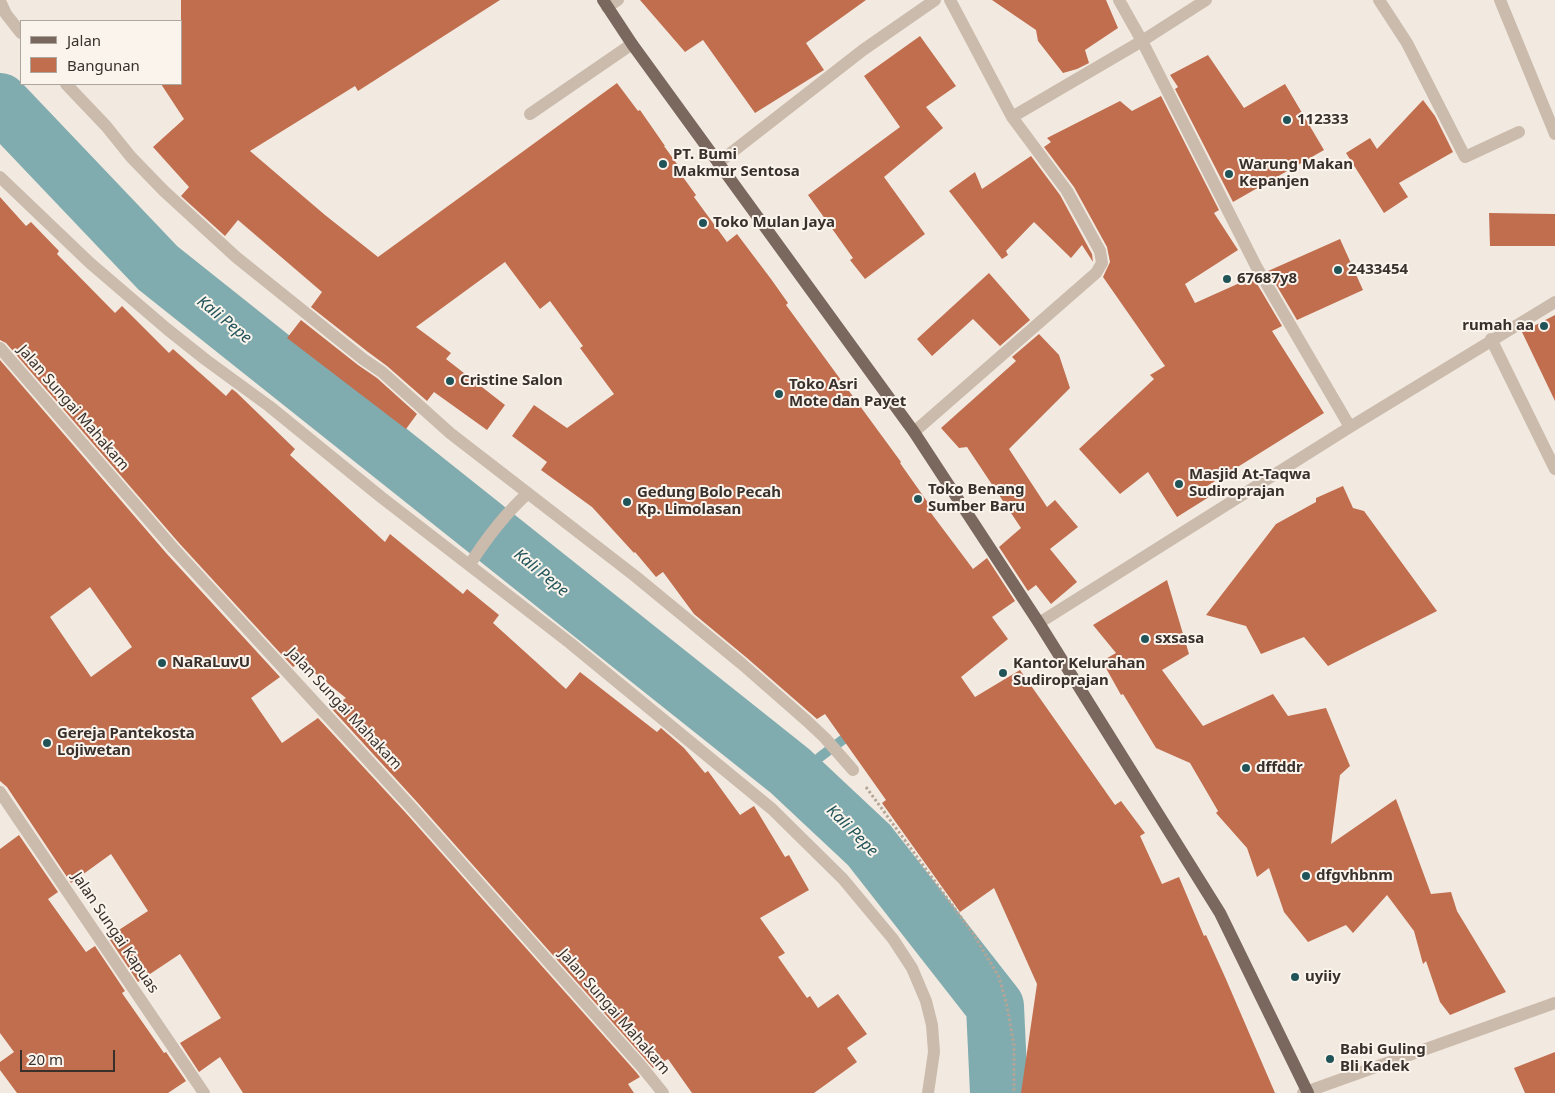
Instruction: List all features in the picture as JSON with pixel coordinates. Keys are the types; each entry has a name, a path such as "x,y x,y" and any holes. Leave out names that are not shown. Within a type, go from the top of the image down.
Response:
{"main road":[{"path":"609,2 632,44 914,432 1039,623 1220,913 1306,1092"}],"street":[{"path":"718,163 863,50 935,0"},
{"path":"914,432 1096,273 1102,263 1100,251 1067,191 1012,117 950,0"},
{"path":"1119,0 1256,266 1350,427"},
{"path":"1012,117 1142,42 1206,0"},
{"path":"1379,0 1407,43 1466,157 1519,132"},
{"path":"1500,0 1555,134"},
{"path":"0,1 6,14 20,32"},
{"path":"530,114 632,44"},
{"path":"67,85 164,191 236,257 363,359 382,372 450,433 742,664 825,738 853,770"},
{"path":"0,177 84,258 167,329 269,406 381,497 570,643 772,809 843,879 893,939 912,968 926,1002 932,1025 934,1052 928,1093"},
{"path":"1039,623 1350,427 1555,302"},
{"path":"1492,339 1555,470"},
{"name":"Jalan Sungai Mahakam","path":"0,348 173,548 412,807 663,1093"},
{"path":"470,564 480,548 518,502 528,493"},
{"name":"Jalan Sungai Kapuas","path":"0,792 203,1093"},
{"path":"1306,1092 1555,1003"}],"path":[{"path":"853,770 974,935 999,977 1007,1006 1014,1046 1014,1093"}],"building":[{"path":"181,0 500,0 358,91 355,86 250,151 378,257 617,83 638,111 640,110 665,146 682,171 680,173 696,195 694,197 727,242 737,234 771,279 788,303 786,305 901,462 931,507 928,509 973,569 987,558 1015,601 992,617 1008,639 961,677 975,697 1020,670 1115,805 1121,801 1145,833 1140,836 1162,884 1179,877 1275,1093 1021,1093 1037,984 994,888 960,912 882,803 886,800 825,714 817,719 694,614 663,572 656,577 592,507 541,470 547,462 512,436 534,405 567,428 614,394 580,348 583,346 550,301 540,309 505,262 416,327 451,353 446,359 505,405 487,430 434,392 427,401 387,366 311,307 322,292 238,220 225,236 181,196 189,187 153,147 184,119 162,85 182,85"},
{"path":"640,0 866,0 806,43 824,70 755,113 703,40 685,52"},
{"path":"992,0 1106,0 1118,28 1085,50 1089,63 1063,73 1038,41 1036,30"},
{"path":"920,36 956,86 926,107 943,128 884,177 925,234 865,279 850,260 853,258 808,195 900,127 864,76"},
{"path":"1208,55 1244,108 1285,84 1324,150 1233,202 1175,89 1178,87 1170,75"},
{"path":"1161,96 1219,210 1214,213 1238,250 1185,284 1195,303 1253,277 1282,326 1272,331 1324,413 1204,488 1209,497 1177,517 1148,472 1120,494 1079,449 1154,379 1150,375 1165,366 1103,277 1110,262 1107,247 1074,187 1044,147 1051,142 1047,138 1120,101 1132,111"},
{"path":"1423,100 1435,116 1453,152 1399,183 1408,197 1384,213 1346,153 1370,138 1377,149"},
{"path":"1031,156 1060,195 1092,254 1093,262 1082,245 1071,258 1034,222 1006,251 1008,255 1002,259 949,191 975,172 982,189"},
{"path":"0,197 26,226 31,222 59,251 57,254 115,313 122,306 169,353 173,349 226,396 232,389 236,392 295,449 290,455 385,542 390,534 463,594 467,589 499,615 493,623 566,689 580,672 657,732 661,728 684,748 705,773 708,771 740,815 754,806 785,857 789,855 809,890 760,918 785,953 778,957 807,998 810,996 818,1008 838,994 867,1034 847,1048 857,1062 814,1093 692,1093 668,1059 653,1068 331,708 346,698 301,662 293,667 179,543 6,343 0,340"},
{"path":"1489,213 1555,214 1555,246 1490,246"},
{"path":"1340,239 1363,290 1297,320 1268,271"},
{"path":"989,273 1030,320 1000,346 973,319 932,356 917,339"},
{"path":"1555,315 1555,401 1522,332"},
{"path":"301,320 377,378 417,414 406,429 287,338"},
{"path":"1039,334 1059,355 1070,388 1009,449 1047,507 1055,500 1078,527 1050,549 1077,582 1051,604 1036,585 1028,591 999,547 1021,528 967,447 959,448 941,428 1016,361 1012,357"},
{"path":"0,360 167,554 280,677 251,698 282,743 318,718 405,812 636,1072 640,1077 628,1084 634,1093 243,1093 220,1057 199,1072 180,1043 221,1018 180,954 138,982 108,937 148,911 111,854 71,883 7,787 0,781","holes":["90,587 132,647 91,677 50,617"]},
{"path":"1343,486 1353,508 1364,511 1437,611 1328,666 1304,637 1261,654 1246,626 1206,615 1276,524 1316,502 1316,498"},
{"path":"1167,580 1189,654 1162,670 1203,726 1273,694 1288,716 1326,708 1350,766 1340,775 1331,844 1396,799 1431,894 1451,892 1457,911 1506,992 1450,1015 1440,1002 1426,961 1423,964 1414,931 1387,895 1353,933 1346,925 1308,942 1284,912 1269,868 1257,877 1247,848 1216,813 1218,811 1190,763 1156,748 1123,694 1121,695 1102,661 1116,653 1093,625"},
{"path":"19,835 58,892 48,899 86,952 95,946 125,991 122,993 186,1081 168,1093 17,1093 0,1070 0,1062 14,1052 0,1033 0,849"},
{"path":"1555,1052 1555,1093 1525,1093 1514,1068"}],"waterway":[{"name":"Kali Pepe","path":"0,102 158,268 790,771 869,845 995,1006 999,1093"},
{"path":"798,778 820,757 853,732"}],"place":[{"name":"112333","path":"1287,120"},
{"name":"PT. Bumi Makmur Sentosa","path":"663,164"},
{"name":"Warung Makan Kepanjen","path":"1229,174"},
{"name":"Toko Mulan Jaya","path":"703,223"},
{"name":"2433454","path":"1338,270"},
{"name":"67687y8","path":"1227,279"},
{"name":"rumah aa","path":"1544,326"},
{"name":"Cristine Salon","path":"450,381"},
{"name":"Toko Asri Mote dan Payet","path":"779,394"},
{"name":"Masjid At-Taqwa Sudiroprajan","path":"1179,484"},
{"name":"Toko Benang Sumber Baru","path":"918,499"},
{"name":"Gedung Bolo Pecah Kp. Limolasan","path":"627,502"},
{"name":"sxsasa","path":"1145,639"},
{"name":"NaRaLuvU","path":"162,663"},
{"name":"Kantor Kelurahan Sudiroprajan","path":"1003,673"},
{"name":"Gereja Pantekosta Lojiwetan","path":"47,743"},
{"name":"dffddr","path":"1246,768"},
{"name":"dfgvhbnm","path":"1306,876"},
{"name":"uyiiy","path":"1295,977"},
{"name":"Babi Guling Bli Kadek","path":"1330,1059"}]}
